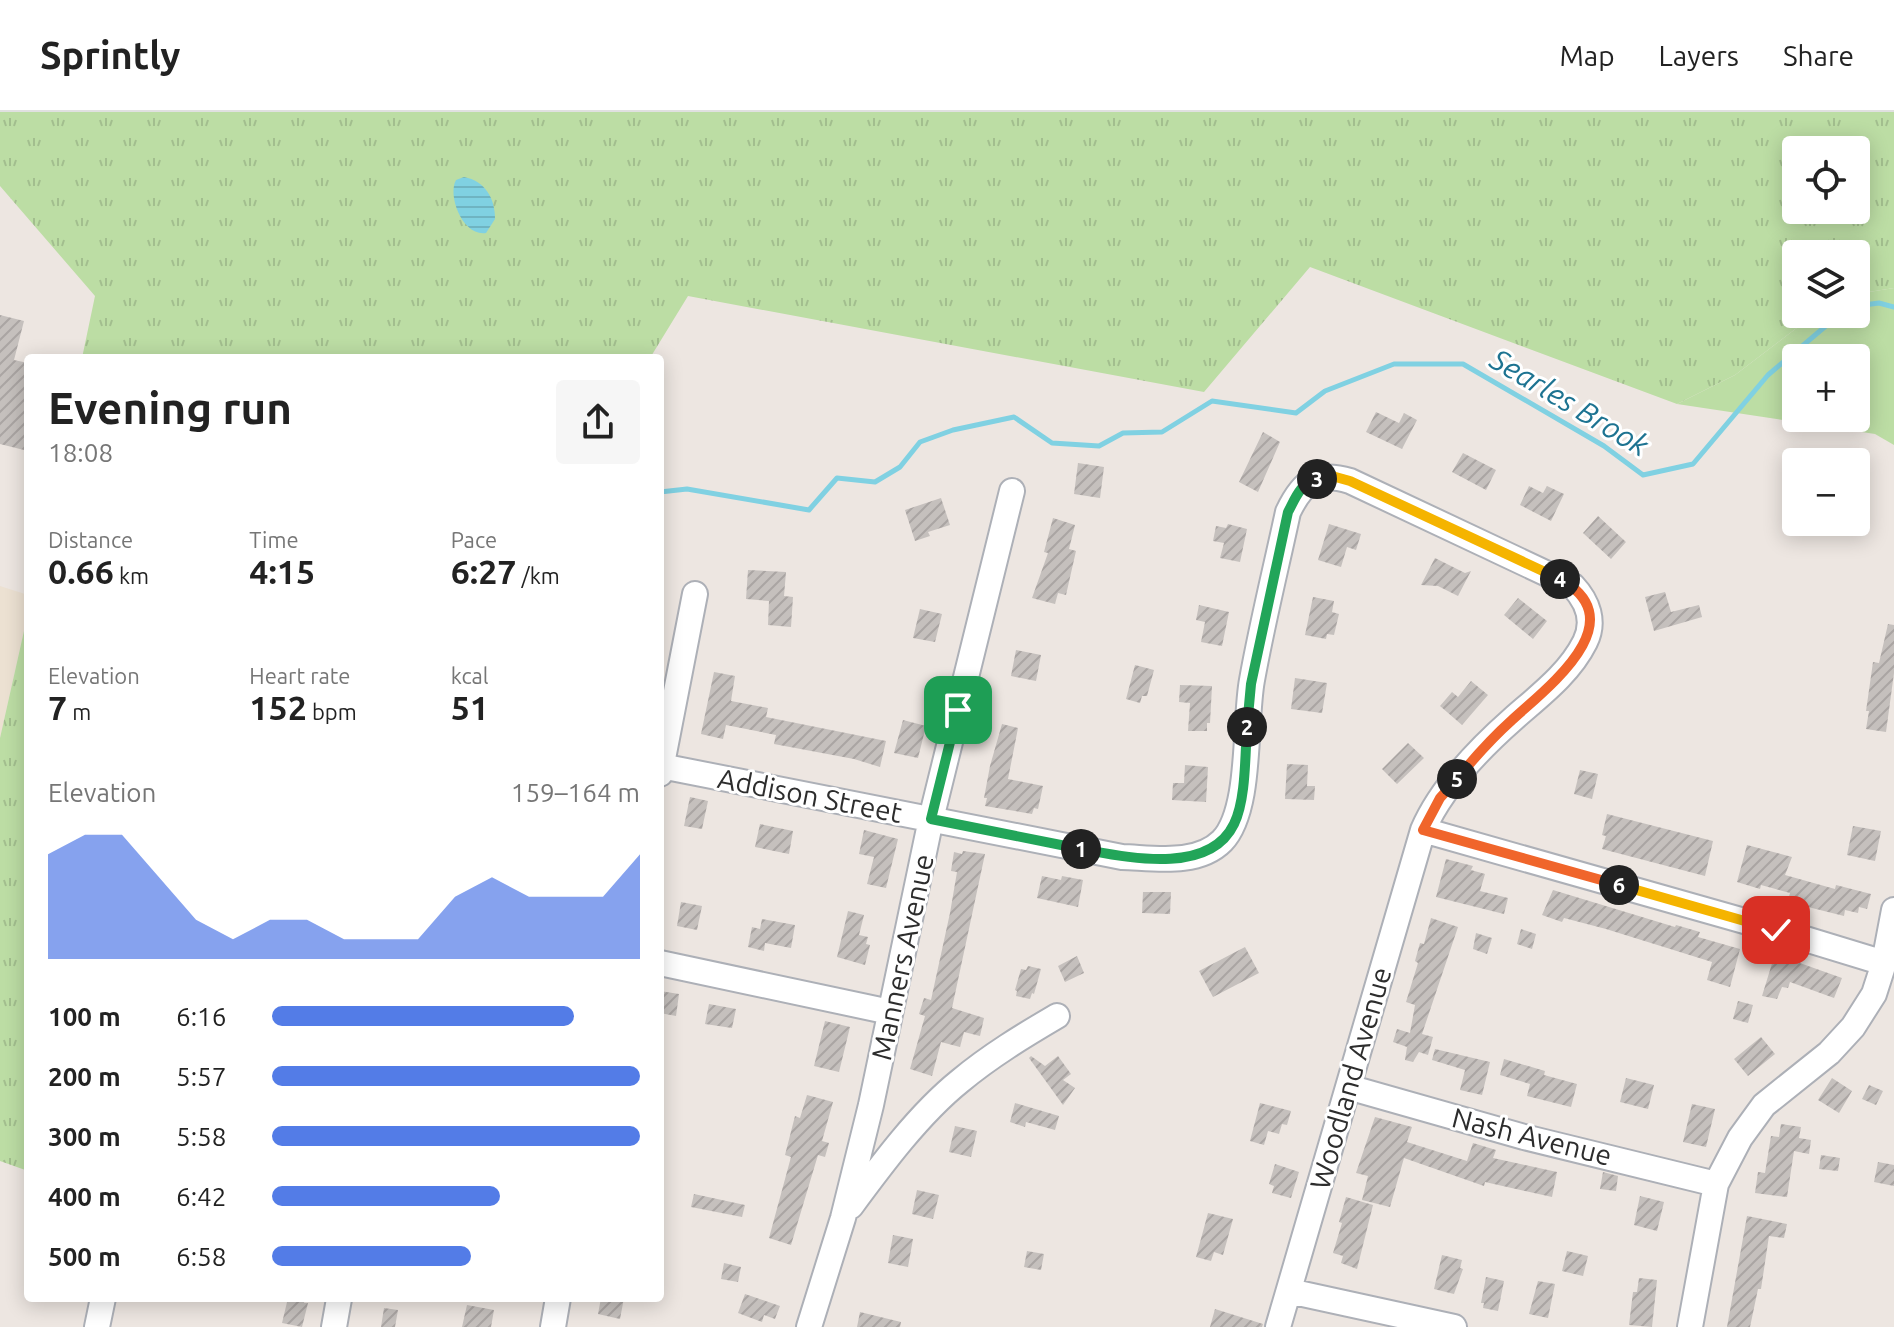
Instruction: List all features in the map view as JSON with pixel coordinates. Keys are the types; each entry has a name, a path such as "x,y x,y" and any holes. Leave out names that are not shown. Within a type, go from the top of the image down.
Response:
{"street":[{"name":"Addison Street","path":"664,771 1122,857 1180,858 1199,855 1221,842 1234,824 1241,798 1251,684 1288,512 1298,493 1311,480 1332,476 1350,481 1573,586 1584,597 1591,618 1586,640 1571,663 1468,765 1440,798 1423,830"},
{"name":"Manners Avenue","path":"809,1327 843,1218 871,1105 931,819 1012,491"},
{"path":"664,754 695,594"},
{"path":"1423,830 1884,963"},
{"name":"Woodland Avenue","path":"1278,1327 1423,830"},
{"path":"1690,1327 1716,1184 1740,1138 1764,1105 1790,1081 1829,1053 1853,1027 1874,994 1884,963 1894,910"},
{"path":"664,964 890,1012"},
{"path":"843,1218 875,1174 958,1082 999,1051 1057,1016"},
{"name":"Nash Avenue","path":"1348,1087 1524,1137 1716,1184"},
{"path":"1289,1291 1454,1327"},
{"path":"97,1327 102,1302"},
{"path":"334,1327 338,1302"},
{"path":"553,1327 557,1302"}],"shaded area":[{"path":"0,586 24,594 24,631 0,738"}],"green space":[{"path":"0,112 1894,112 1894,288 1870,292 1870,240 1782,240 1782,328 1797,328 1735,375 1677,404 1310,267 1204,392 688,296 652,354 83,354 95,296 0,186"},
{"path":"1894,288 1894,445 1875,434 1862,432 1870,432 1870,344 1782,344 1782,420 1677,404 1735,375 1797,328 1870,328 1870,292"},
{"path":"24,631 24,1170 0,1161 0,738"}],"water":[{"path":"464,177 478,182 491,198 495,219 486,233 470,229 455,205 456,180"}],"building":[{"path":"0,315 24,321 14,360 24,362 24,450 0,444"},
{"path":"1376,412 1399,423 1404,413 1417,420 1402,449 1366,432"},
{"path":"1263,432 1280,442 1258,492 1239,482"},
{"path":"1463,453 1496,470 1486,490 1452,472"},
{"path":"1078,463 1104,467 1100,498 1074,494"},
{"path":"1529,486 1543,493 1547,486 1564,494 1551,521 1520,505"},
{"path":"941,498 950,525 928,532 930,536 915,541 905,510"},
{"path":"1598,516 1626,542 1611,559 1583,533"},
{"path":"1053,518 1075,525 1069,549 1076,551 1066,595 1058,593 1055,604 1032,598 1048,553 1044,552"},
{"path":"1228,524 1247,529 1240,562 1220,558 1224,543 1213,541 1216,526 1226,528"},
{"path":"1329,524 1361,534 1356,550 1347,547 1341,567 1318,560"},
{"path":"1435,558 1465,573 1471,571 1458,596 1438,586 1421,585"},
{"path":"748,570 786,572 784,596 793,597 791,627 768,625 769,601 746,599"},
{"path":"1665,592 1671,612 1699,605 1702,617 1654,631 1645,597"},
{"path":"1313,597 1334,601 1332,612 1339,614 1334,635 1327,634 1326,639 1305,635"},
{"path":"1518,598 1547,621 1533,639 1504,615"},
{"path":"1199,605 1229,612 1222,646 1201,642 1205,622 1196,620"},
{"path":"920,609 942,614 935,642 913,638"},
{"path":"1888,624 1894,625 1894,673 1886,732 1866,729 1869,711 1866,711 1873,662 1879,663"},
{"path":"1016,650 1041,655 1036,681 1011,676"},
{"path":"1135,665 1154,670 1147,696 1142,696 1140,703 1126,699"},
{"path":"714,672 735,676 731,701 768,708 766,717 886,741 880,767 774,744 776,735 726,725 723,739 701,734"},
{"path":"1295,678 1327,683 1322,713 1291,709"},
{"path":"1471,681 1488,695 1462,725 1440,706 1452,692 1458,697"},
{"path":"1180,685 1212,686 1207,731 1188,731 1190,703 1179,702"},
{"path":"903,720 926,726 918,758 894,753"},
{"path":"1002,724 1018,728 1008,779 1043,786 1038,809 1034,808 1032,814 985,806 990,766"},
{"path":"1408,743 1424,758 1397,784 1382,769"},
{"path":"1287,764 1308,765 1307,786 1315,786 1314,800 1285,799"},
{"path":"1185,765 1208,767 1206,802 1172,800 1173,783 1184,783"},
{"path":"1580,770 1598,774 1592,799 1574,794"},
{"path":"690,797 708,801 702,829 684,826"},
{"path":"1607,814 1713,841 1705,876 1602,849"},
{"path":"760,824 793,831 789,854 755,847"},
{"path":"1853,826 1881,831 1875,861 1847,855"},
{"path":"864,830 898,839 886,888 867,884 874,857 859,854"},
{"path":"1747,845 1792,857 1785,875 1835,889 1836,885 1871,894 1867,909 1859,907 1858,913 1845,910 1844,916 1804,906 1803,909 1787,904 1790,893 1737,882"},
{"path":"963,851 985,854 952,1008 984,1018 980,1036 964,1032 960,1047 941,1042 932,1076 910,1069 925,1016 919,1014 924,998 931,1000 950,913 957,872 951,871 954,852 962,854"},
{"path":"1446,859 1473,866 1471,870 1485,874 1480,891 1508,898 1504,914 1436,897"},
{"path":"1042,876 1083,880 1078,907 1037,898"},
{"path":"1553,890 1700,932 1698,937 1740,949 1730,987 1707,980 1712,962 1606,929 1564,918 1562,922 1542,915"},
{"path":"1143,892 1171,892 1170,914 1142,913"},
{"path":"681,902 702,906 697,930 677,926"},
{"path":"848,911 864,915 859,935 868,937 866,944 870,945 865,965 837,957"},
{"path":"1431,918 1458,927 1422,1034 1433,1037 1428,1055 1419,1052 1413,1062 1405,1060 1407,1047 1393,1042 1397,1029 1410,1033 1415,1005 1406,1002 1418,963 1415,961 1420,943 1424,944"},
{"path":"762,919 795,925 791,948 765,943 764,951 748,947 752,927 760,929"},
{"path":"1521,929 1536,934 1532,949 1517,944"},
{"path":"1476,933 1492,938 1487,954 1473,949"},
{"path":"1245,947 1259,973 1213,997 1199,971"},
{"path":"1777,955 1842,978 1834,998 1790,982 1788,988 1782,987 1777,999 1762,996"},
{"path":"1077,956 1084,973 1065,982 1058,966"},
{"path":"1028,966 1041,969 1030,999 1016,996 1015,990 1021,969 1026,970"},
{"path":"664,992 679,994 676,1016 664,1014"},
{"path":"1738,1001 1753,1005 1748,1023 1733,1019"},
{"path":"709,1004 736,1009 732,1028 705,1024"},
{"path":"825,1021 850,1027 839,1072 814,1066"},
{"path":"1761,1037 1775,1054 1748,1076 1734,1059"},
{"path":"1435,1049 1490,1062 1482,1095 1460,1090 1465,1070 1432,1060"},
{"path":"1031,1056 1045,1066 1058,1056 1071,1074 1063,1080 1075,1088 1063,1105 1029,1058"},
{"path":"1504,1059 1577,1084 1571,1107 1527,1096 1530,1084 1500,1075"},
{"path":"1626,1078 1654,1085 1648,1109 1620,1102"},
{"path":"1832,1078 1852,1091 1839,1113 1818,1100"},
{"path":"1869,1085 1883,1091 1876,1105 1862,1099"},
{"path":"807,1095 833,1102 822,1141 829,1143 825,1157 818,1155 791,1245 769,1238 791,1157 785,1155 795,1116 800,1118"},
{"path":"1015,1103 1059,1116 1055,1130 1026,1122 1025,1127 1010,1122"},
{"path":"1260,1103 1291,1111 1287,1125 1282,1124 1279,1134 1268,1131 1264,1145 1250,1141"},
{"path":"1692,1104 1715,1109 1706,1147 1683,1142"},
{"path":"1375,1117 1412,1127 1407,1142 1467,1161 1473,1143 1496,1150 1493,1158 1557,1172 1552,1197 1485,1182 1484,1186 1404,1158 1390,1207 1362,1200 1368,1176 1356,1173"},
{"path":"1781,1124 1801,1127 1799,1138 1811,1140 1809,1154 1794,1151 1787,1197 1755,1193 1758,1172 1765,1173 1771,1136 1779,1137"},
{"path":"955,1126 977,1131 971,1157 949,1152"},
{"path":"1821,1155 1840,1158 1838,1171 1819,1169"},
{"path":"1878,1162 1894,1165 1894,1186 1874,1182"},
{"path":"1275,1164 1299,1172 1291,1198 1272,1193 1274,1186 1269,1184"},
{"path":"1603,1172 1618,1176 1616,1191 1600,1189"},
{"path":"917,1190 939,1195 933,1219 912,1214"},
{"path":"694,1194 745,1205 742,1217 691,1207"},
{"path":"1640,1196 1664,1202 1657,1231 1634,1225"},
{"path":"1346,1197 1373,1205 1357,1269 1341,1263 1343,1256 1333,1253"},
{"path":"1208,1213 1233,1219 1223,1255 1214,1252 1211,1261 1196,1257"},
{"path":"1747,1216 1787,1224 1784,1238 1769,1236 1761,1289 1758,1289 1750,1327 1727,1327"},
{"path":"893,1235 913,1239 908,1267 888,1263"},
{"path":"1027,1251 1044,1254 1041,1270 1024,1267"},
{"path":"1567,1251 1588,1256 1583,1276 1562,1271"},
{"path":"1442,1255 1462,1260 1460,1268 1463,1269 1454,1294 1434,1289"},
{"path":"724,1263 741,1267 738,1282 721,1279"},
{"path":"1486,1277 1504,1281 1498,1311 1483,1308 1484,1303 1481,1303"},
{"path":"1639,1278 1657,1280 1652,1327 1629,1325 1633,1292 1637,1292"},
{"path":"1538,1281 1555,1284 1548,1318 1529,1314"},
{"path":"745,1294 780,1306 775,1319 764,1315 762,1322 738,1313"},
{"path":"287,1302 308,1303 302,1327 282,1323"},
{"path":"600,1302 623,1302 620,1319 598,1314"},
{"path":"467,1305 494,1310 491,1327 462,1327"},
{"path":"384,1308 398,1310 395,1327 381,1327"},
{"path":"1215,1309 1263,1324 1262,1327 1210,1327"},
{"path":"860,1312 901,1322 900,1327 857,1327"}],"waterway":[{"name":"Searles Brook","path":"1870,304 1894,307"},
{"name":"Searles Brook","path":"664,492 687,489 809,510 837,478 875,482 900,467 920,442 953,430 1014,417 1052,443 1099,446 1123,433 1162,432 1212,401 1296,413 1325,391 1394,364 1463,364 1604,446 1643,475 1693,464 1768,375 1823,328"}],"route":[{"path":"958,710 931,819 1122,857 1180,858 1199,855 1221,842 1234,824 1241,798 1251,684 1288,512 1298,493 1311,480 1332,476 1350,481 1573,586 1584,597 1591,618 1586,640 1571,663 1468,765 1440,798 1423,830 1776,930"}]}
